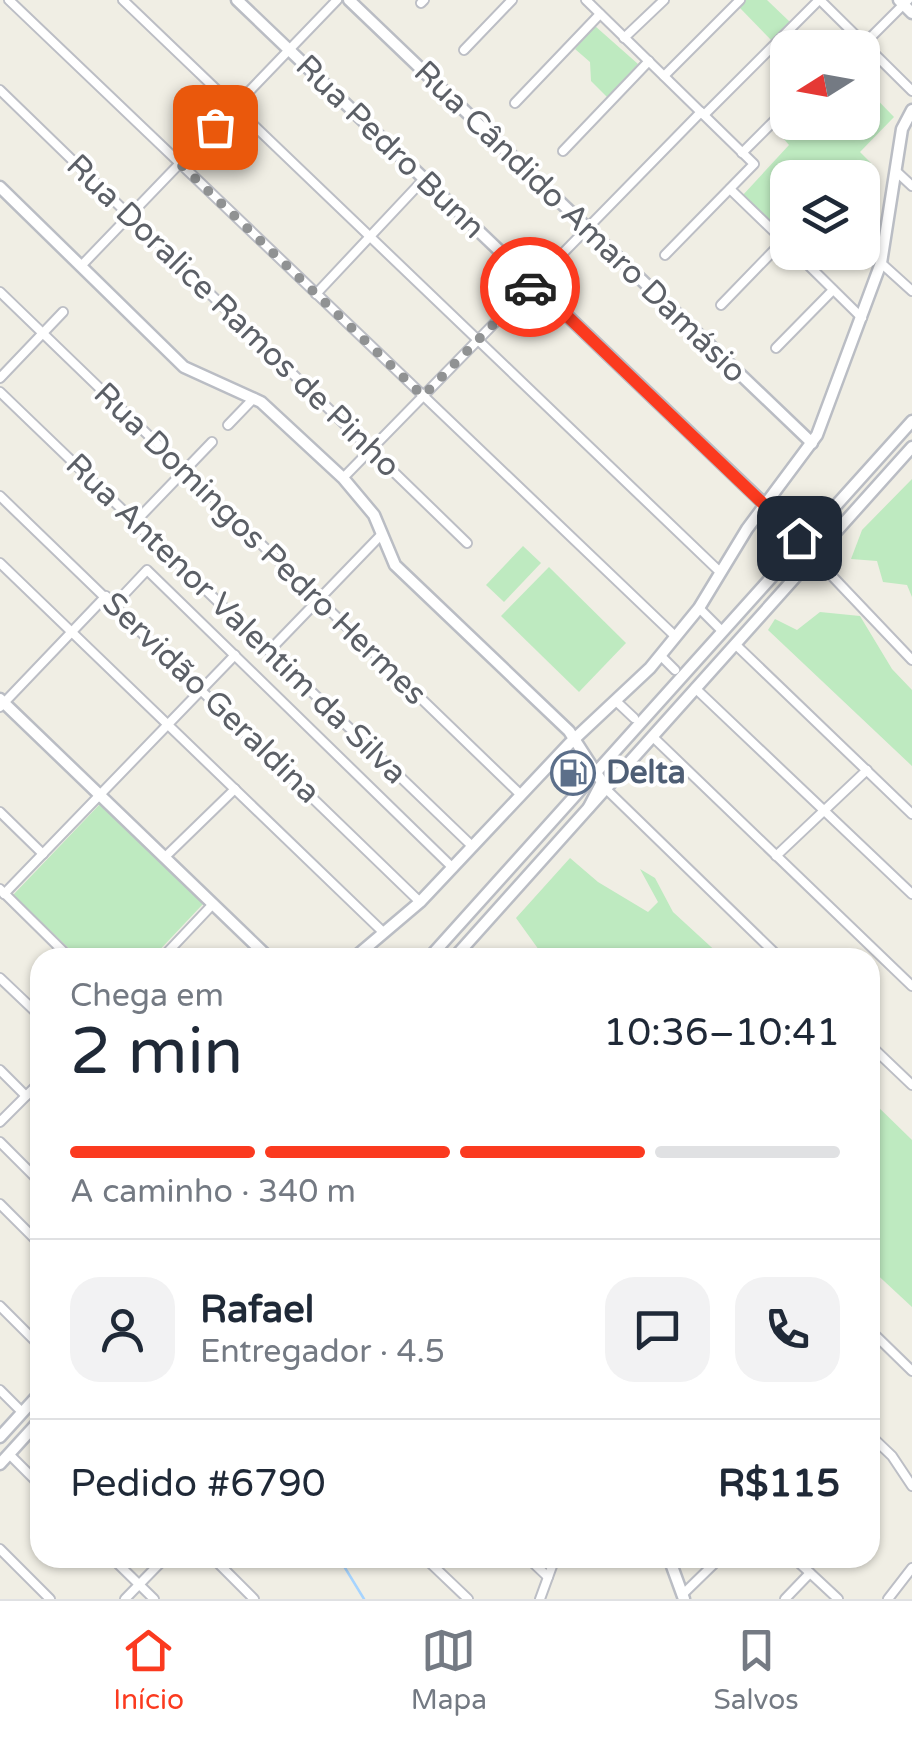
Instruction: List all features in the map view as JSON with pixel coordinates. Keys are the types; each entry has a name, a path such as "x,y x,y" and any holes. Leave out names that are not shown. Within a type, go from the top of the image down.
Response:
{"main road":[{"name":"Rua Pedro Bunn","path":"237,0 804,542"},
{"name":"Rua Cândido Amaro Damásio","path":"348,0 812,443"},
{"path":"364,948 420,902 521,794 661,656 698,608 764,505 812,443 881,263 902,129 912,110"},
{"path":"0,187 190,372 254,398 343,478 368,506 394,565 576,739 598,771 602,787 589,807"},
{"path":"438,948 721,630 912,428"},
{"path":"463,948 912,447"},
{"path":"654,738 674,707 670,699 659,702"},
{"path":"1,703 259,948"},
{"path":"518,886 507,881 530,848"},
{"path":"0,1437 30,1404"},
{"path":"4,1459 30,1431"},
{"path":"673,1568 683,1597"}],"street":[{"path":"9,0 676,637"},
{"path":"124,0 720,572"},
{"path":"82,265 337,0"},
{"path":"464,50 512,0"},
{"path":"586,0 754,164 665,255"},
{"path":"624,38 664,0"},
{"path":"664,76 740,0"},
{"path":"343,478 587,228 819,0 850,30"},
{"path":"874,30 906,4"},
{"path":"515,103 600,14"},
{"path":"880,60 912,91"},
{"path":"562,151 649,62"},
{"name":"Rua Doralice Ramos de Pinho","path":"0,90 467,543"},
{"path":"742,152 770,125"},
{"path":"898,173 912,186"},
{"path":"316,294 424,178"},
{"path":"730,189 770,228"},
{"path":"721,305 770,258"},
{"path":"881,263 912,291"},
{"path":"813,270 862,318"},
{"path":"776,348 833,290"},
{"name":"Rua Domingos Pedro Hermes","path":"0,292 521,794"},
{"path":"0,378 64,312"},
{"name":"Rua Antenor Valentim da Silva","path":"0,392 472,846"},
{"path":"228,426 254,398"},
{"path":"135,522 212,442"},
{"name":"Servidão Geraldina","path":"0,496 420,902"},
{"path":"269,651 381,535"},
{"path":"813,556 912,660"},
{"path":"0,564 382,931"},
{"path":"115,604 148,570 453,868"},
{"path":"1,703 106,596"},
{"path":"698,608 721,630"},
{"path":"735,644 912,814"},
{"path":"60,948 2,892 234,655"},
{"path":"661,656 675,670"},
{"path":"695,688 912,894"},
{"path":"617,702 634,718"},
{"path":"654,738 872,948"},
{"path":"776,856 866,770"},
{"path":"606,789 770,948"},
{"path":"164,857 234,790"},
{"path":"0,812 43,854"},
{"path":"171,948 213,904"},
{"path":"880,955 912,986"},
{"path":"0,978 30,1006"},
{"path":"880,1055 912,1085"},
{"path":"0,1070 26,1096"},
{"path":"1,1118 30,1092"},
{"path":"0,1142 30,1172"},
{"path":"0,1204 30,1234"},
{"path":"0,1306 30,1336"},
{"path":"880,1340 912,1371"},
{"path":"0,1390 22,1412"},
{"path":"880,1444 912,1486"},
{"path":"4,1459 30,1478"},
{"path":"0,1549 50,1599"},
{"path":"122,1568 154,1599"},
{"path":"125,1599 155,1568"},
{"path":"223,1568 254,1599"},
{"path":"435,1568 468,1599"},
{"path":"539,1568 548,1577"},
{"path":"540,1599 552,1568"},
{"path":"683,1597 711,1568"},
{"path":"805,1568 838,1599"},
{"path":"888,1599 912,1568"},
{"path":"785,1599 810,1573"}],"green space":[{"path":"746,0 767,0 791,23 784,30 770,30 770,39 739,7"},
{"path":"595,26 638,64 607,97 591,81 590,62 575,49"},
{"path":"880,103 894,117 880,131"},
{"path":"785,140 872,140 860,152 868,160 775,160 789,145"},
{"path":"770,166 770,225 742,196"},
{"path":"912,479 912,597 907,585 883,582 877,561 851,559 862,530"},
{"path":"523,546 541,563 504,602 486,585"},
{"path":"549,567 626,643 579,692 501,616"},
{"path":"820,612 860,616 892,669 912,690 912,766 768,630 775,619 797,630"},
{"path":"101,803 203,904 161,948 69,948 13,895"},
{"path":"570,858 598,882 648,912 658,902 640,869 655,878 673,912 712,948 538,948 516,918"},
{"path":"880,1109 912,1140 912,1307 880,1277"}],"waterway":[{"path":"345,1568 364,1599"}],"way so far":[{"path":"215,127 180,164 423,396 530,287"}],"place":[{"name":"Delta","path":"573,773"}],"route":[{"path":"530,287 533,284 538,288 799,538"}]}
